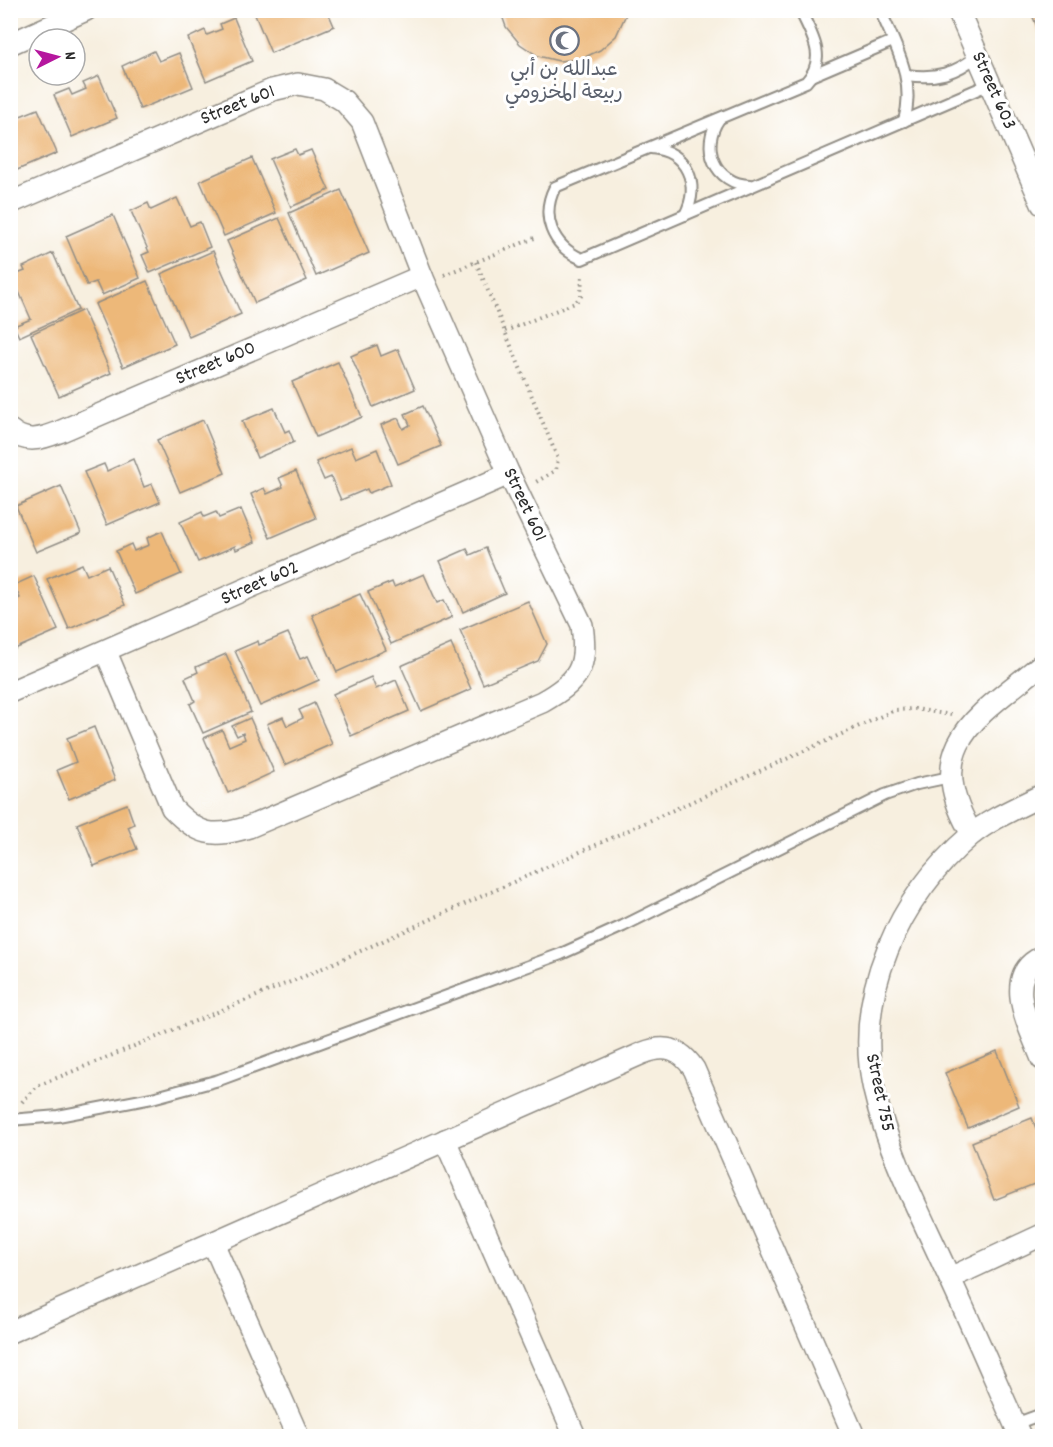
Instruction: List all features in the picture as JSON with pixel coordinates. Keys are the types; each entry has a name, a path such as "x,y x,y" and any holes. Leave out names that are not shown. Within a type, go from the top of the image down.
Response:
{"street":[{"path":"10,44 86,10"},
{"name":"Street 603","path":"958,10 990,84 1034,159 1042,204"},
{"name":"Street 601","path":"10,203 272,90 298,84 324,89 344,101 362,122 423,279 513,482 582,625 586,652 578,674 565,689 542,702 228,834 206,834 186,823 172,808 106,652"},
{"name":"Street 600","path":"10,430 19,437 37,440 59,432 423,279"},
{"name":"Street 602","path":"10,692 513,482"},
{"path":"972,834 953,796 950,777 953,757 960,739 971,723 1042,664"},
{"name":"Street 755","path":"1018,1430 890,1144 874,1089 868,1046 871,1009 880,969 894,934 917,893 944,861 972,834 1042,795"},
{"path":"1042,957 1034,961 1020,989 1022,1004 1042,1059"},
{"path":"10,1332 653,1049 663,1048 682,1054 694,1069 854,1437"},
{"path":"445,1140 575,1437"},
{"path":"950,1278 1042,1236"},
{"path":"213,1243 298,1437"}],"lane":[{"path":"800,10 818,52 817,61 806,82 555,187 548,209 552,231 564,248 582,259 990,84"},
{"path":"880,10 907,75 909,98 904,121"},
{"path":"811,76 893,41"},
{"path":"907,75 922,77 945,74 966,65 978,55"},
{"path":"719,118 713,127 709,148 716,168 732,182 753,185"},
{"path":"649,147 672,153 688,169 693,193 685,214"},
{"path":"12,1119 58,1116 152,1098 251,1069 592,941 885,795 917,784 950,777"},
{"path":"1018,1430 1042,1414"}],"path":[{"path":"423,279 476,262 552,231"},
{"path":"505,332 575,303 582,296 582,259"},
{"path":"476,262 558,459 556,470 548,476 513,482"},
{"path":"12,1119 19,1106 37,1086 305,976 895,710 934,710 971,723"}],"building":[{"path":"253,10 327,10 334,26 271,53"},
{"name":"عبدالله بن أبي ربيعة المخزومي","path":"500,10 628,10 616,36 600,50 581,59 559,61 538,56 520,44 506,27"},
{"path":"1030,10 1042,10 1042,39"},
{"path":"234,18 252,61 206,81 188,38 205,30 207,35 222,29 220,24"},
{"path":"154,51 159,61 179,53 193,87 140,109 122,66"},
{"path":"99,76 117,118 72,137 54,95 69,89 72,95 86,89 87,81"},
{"path":"38,109 57,153 10,173 10,120"},
{"path":"295,149 298,155 311,150 329,190 291,207 270,159"},
{"path":"252,158 276,213 224,236 200,181"},
{"path":"341,190 369,253 316,276 289,213"},
{"path":"177,198 190,226 200,222 210,247 150,273 142,255 149,252 131,211 148,203 151,210"},
{"path":"113,215 140,278 102,295 96,282 87,285 66,236"},
{"path":"279,218 307,280 255,303 227,241"},
{"path":"213,251 241,314 189,337 161,274"},
{"path":"53,253 78,310 19,337 14,326 31,319 12,276 25,271 23,267"},
{"path":"147,281 175,344 123,367 95,304"},
{"path":"83,310 111,373 59,396 31,334"},
{"path":"377,345 381,356 398,349 415,389 373,407 351,356"},
{"path":"338,362 362,417 316,437 292,382"},
{"path":"423,406 441,446 398,464 381,425 398,418 403,429 410,425 405,414"},
{"path":"274,408 285,432 289,430 294,442 257,458 242,421"},
{"path":"203,420 225,473 180,492 157,440"},
{"path":"351,447 356,458 377,449 391,484 369,493 367,489 341,500 331,477 324,480 316,462"},
{"path":"133,459 144,487 152,484 160,502 107,525 84,472 104,464 107,471"},
{"path":"296,471 316,518 270,538 251,494 264,488 267,494 283,487 279,478"},
{"path":"61,486 81,533 36,552 16,506"},
{"path":"241,509 255,542 236,550 235,546 198,562 180,522 202,512 204,517 216,512 219,518"},
{"path":"162,531 181,574 135,594 116,551 131,544 134,551 149,545 147,538"},
{"path":"486,548 505,593 463,612 440,561 467,549 470,555"},
{"path":"82,564 87,575 108,566 125,605 69,629 47,579"},
{"path":"424,574 437,603 444,600 452,617 391,644 368,592 392,582 394,587"},
{"path":"34,576 58,630 10,651 10,603 20,598 14,585"},
{"path":"360,594 386,650 337,672 312,615"},
{"path":"528,601 547,644 538,661 483,684 460,630"},
{"path":"288,633 300,659 308,656 319,680 260,706 235,651 258,641 259,645"},
{"path":"451,644 471,689 421,711 401,666"},
{"path":"226,654 251,712 203,733 190,704 195,701 185,678 198,672 196,667"},
{"path":"371,677 376,689 396,680 409,711 351,736 333,694"},
{"path":"314,703 332,744 285,765 267,724 283,717 287,726 303,718 299,710"},
{"path":"250,718 274,772 228,793 204,738 222,730 229,746 245,739 243,733 237,736 232,726"},
{"path":"94,727 115,780 69,799 57,770 76,762 67,738"},
{"path":"127,804 134,824 128,827 137,849 94,866 77,824"},
{"path":"997,1051 1019,1106 968,1128 945,1073"},
{"path":"1032,1118 1042,1144 1042,1181 994,1200 972,1142"}],"place":[{"name":"عبدالله بن أبي ربيعة المخزومي","path":"564,40"}]}
